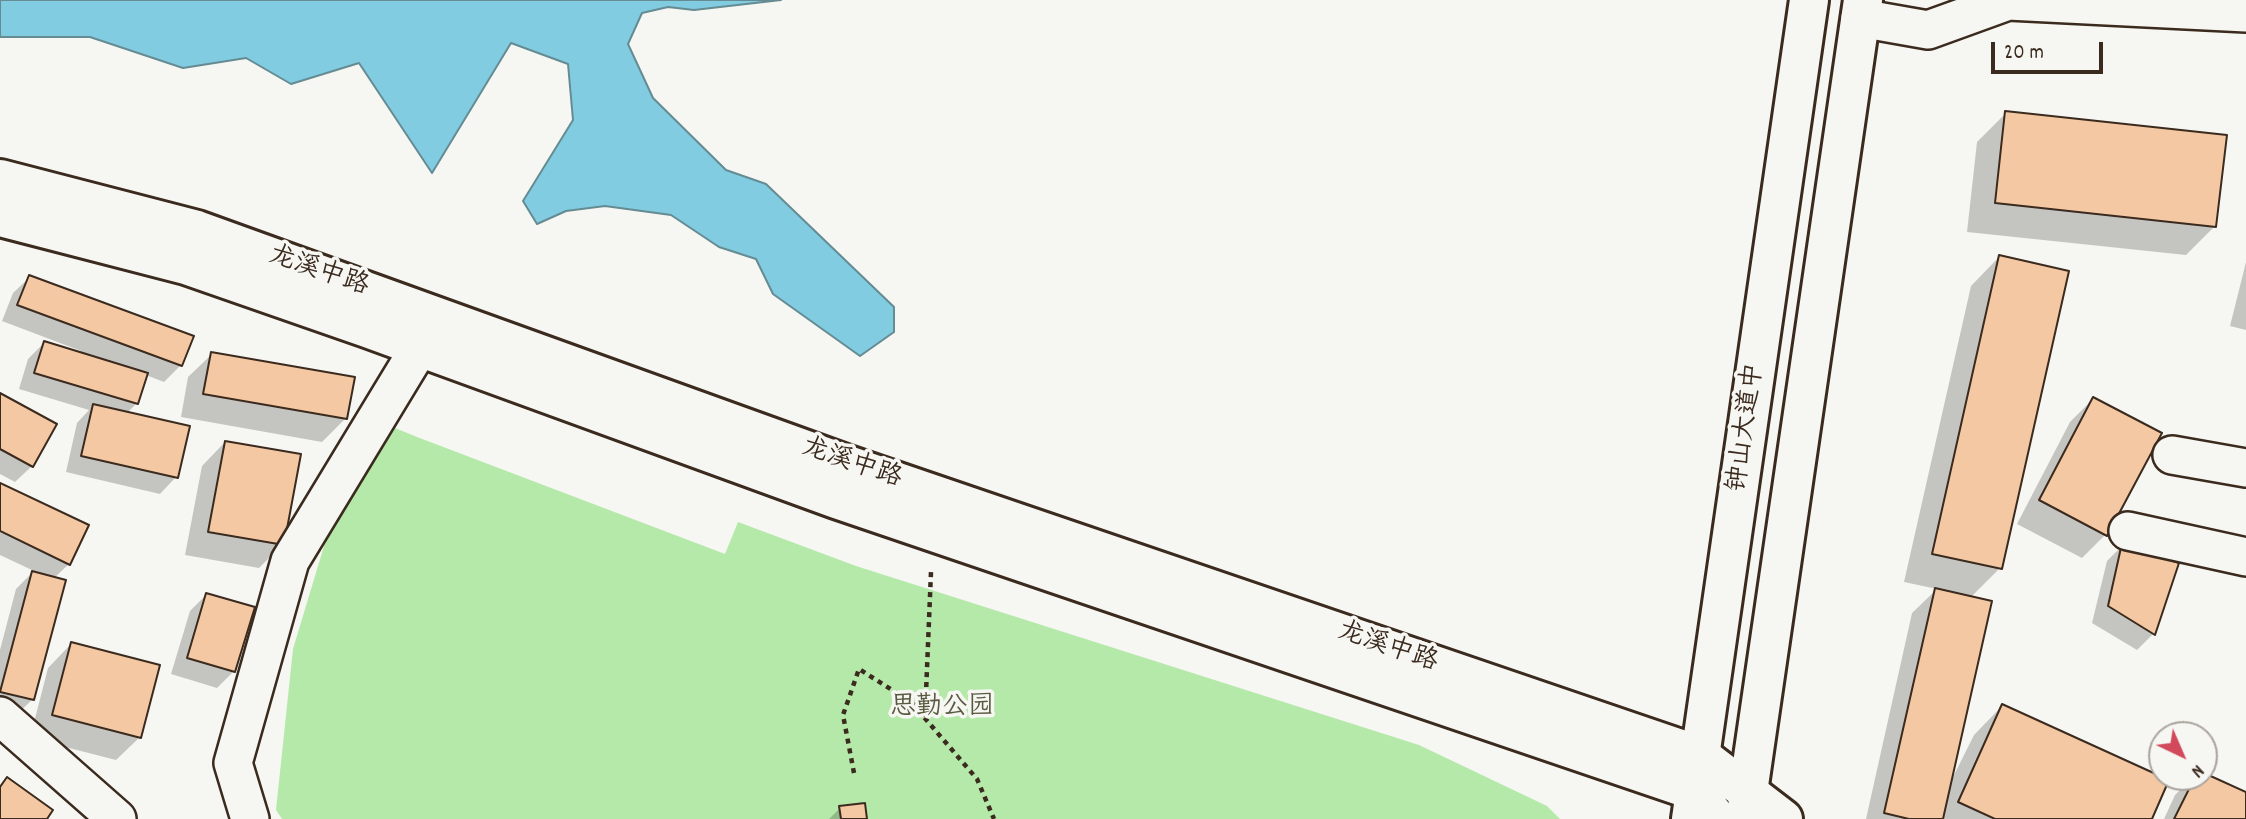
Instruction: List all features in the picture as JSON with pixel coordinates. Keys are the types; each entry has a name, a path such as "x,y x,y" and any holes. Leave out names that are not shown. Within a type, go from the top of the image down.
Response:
{"main road":[{"name":"钟山大道中","path":"1701,796 1809,0"},
{"name":"钟山大道中","path":"1747,805 1859,21"},
{"name":"龙溪中路","path":"0,180 197,230 439,316 848,465 1701,796"},
{"name":"龙溪中路","path":"0,217 186,265 933,533 1701,796"},
{"path":"1701,796 1747,805 1783,819"}],"street":[{"path":"1859,21 1928,30 2008,1 2246,13"},
{"path":"250,819 233,763 290,561 439,316"},
{"path":"2172,455 2246,468"},
{"path":"2128,531 2246,557"},
{"path":"0,716 117,819"}],"path":[{"path":"925,718 933,533"},
{"path":"854,773 843,715 859,669 911,702 977,779 994,819"}],"green space":[{"name":"思勤公园","path":"365,410 390,426 417,437 725,554 738,522 856,566 1419,745 1547,806 1560,819 282,819 276,810 293,649"}],"water":[{"path":"0,0 781,0 694,10 668,7 642,13 628,44 653,98 726,170 766,184 894,307 894,332 860,356 773,294 756,259 719,247 671,215 605,206 566,211 537,224 523,201 573,120 568,64 511,43 432,173 359,63 291,84 246,58 183,68 90,37 0,37"}],"building":[{"path":"2005,111 2227,135 2216,227 1995,203"},
{"path":"1999,255 2069,271 2002,569 1932,554"},
{"path":"29,275 194,336 182,366 17,305"},
{"path":"44,341 148,373 138,404 34,373"},
{"path":"211,352 355,377 347,419 203,394"},
{"path":"0,393 57,424 33,467 0,449"},
{"path":"2093,397 2162,433 2107,536 2039,500"},
{"path":"93,404 190,426 178,478 81,456"},
{"path":"225,441 301,454 284,545 208,532"},
{"path":"0,483 89,525 70,565 0,531"},
{"path":"2122,543 2179,563 2155,635 2108,606"},
{"path":"32,571 66,580 34,700 0,692"},
{"path":"1935,588 1992,601 1943,819 1909,819 1884,813"},
{"path":"206,593 255,607 235,672 187,658"},
{"path":"71,642 160,665 141,738 52,715"},
{"path":"2002,704 2148,770 2148,791 2164,791 2152,819 1995,819 1958,802"},
{"path":"7,777 53,810 47,819 0,819 0,787"},
{"path":"2218,779 2246,792 2246,819 2174,819 2188,791 2218,791"},
{"path":"865,803 867,819 841,819 839,806"}]}
